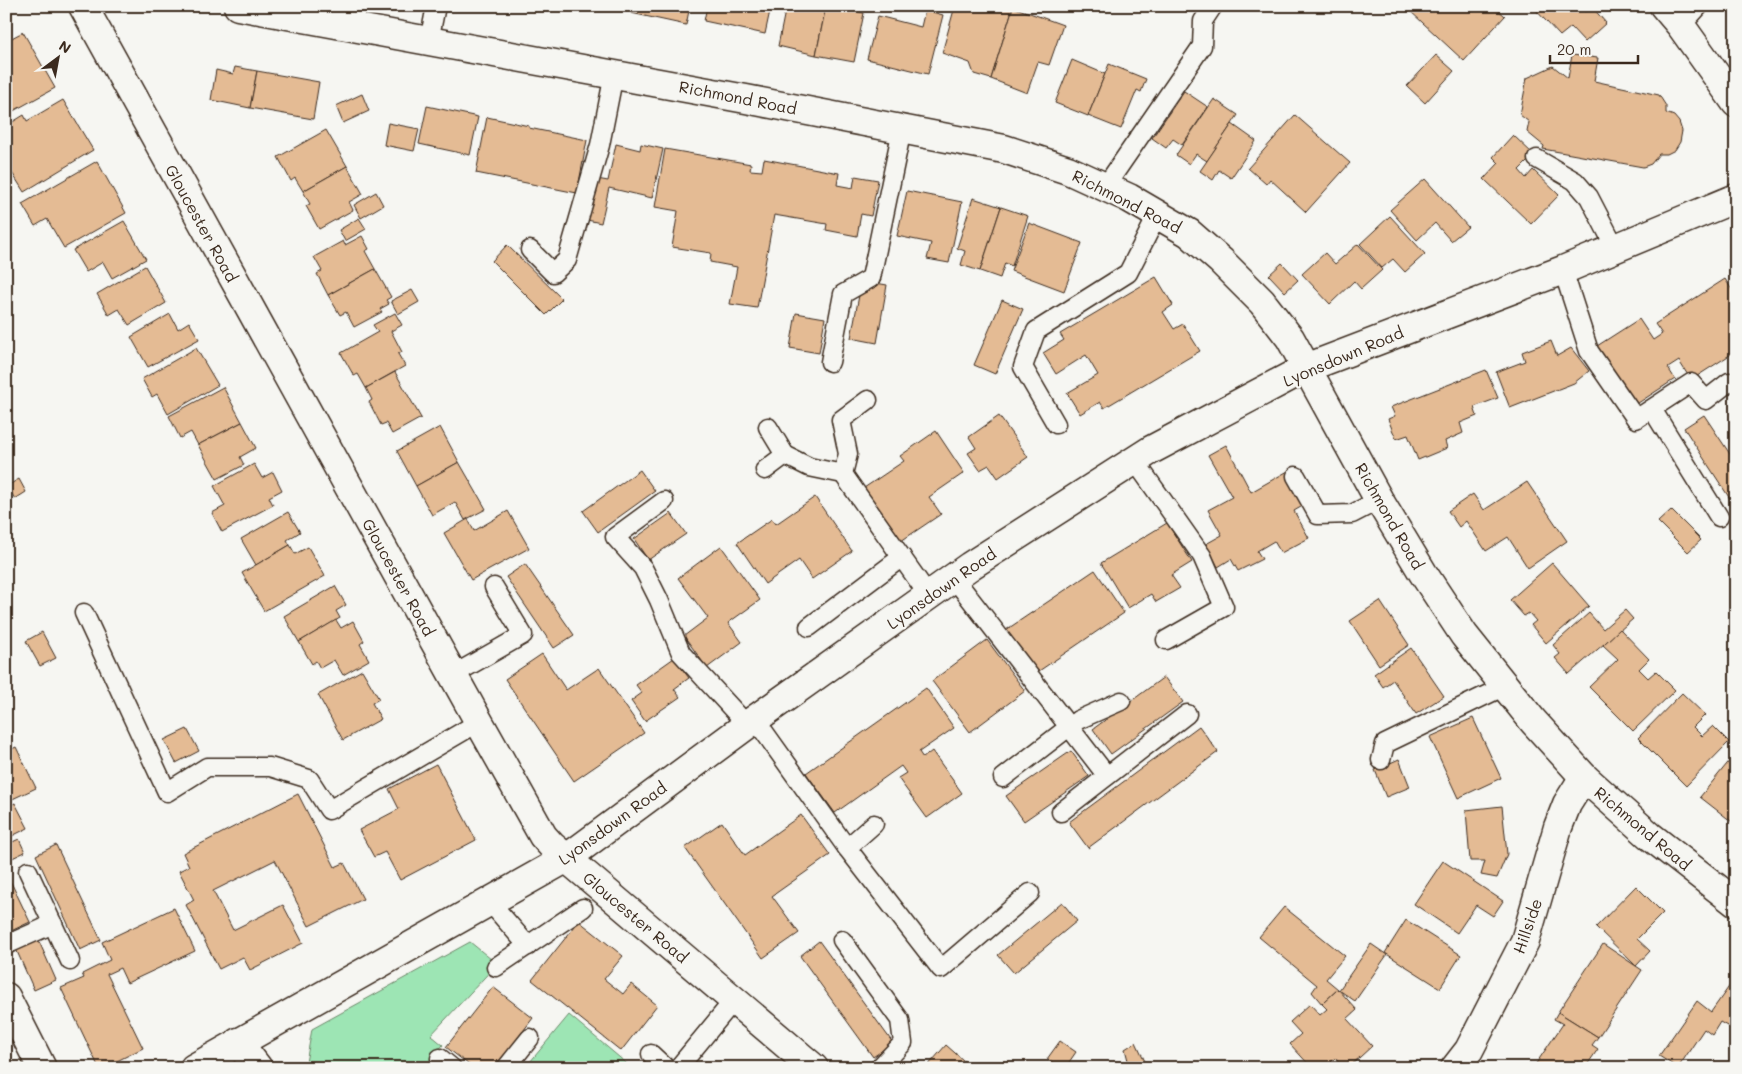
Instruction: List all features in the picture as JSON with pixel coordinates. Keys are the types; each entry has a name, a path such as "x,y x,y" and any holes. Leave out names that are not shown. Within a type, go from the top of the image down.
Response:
{"street":[{"name":"Gloucester Road","path":"83,6 544,836 552,846 814,1068"},
{"name":"Richmond Road","path":"238,6 356,17 429,41 614,74 1004,149 1068,170 1158,214 1189,233 1221,261 1262,302 1290,338 1379,500 1423,573 1459,627 1533,721 1584,777 1650,836 1736,903"},
{"path":"1681,13 1736,103"},
{"name":"Lyonsdown Road","path":"194,1068 567,858 751,722 954,578 1151,450 1306,368 1563,270 1736,198"},
{"name":"Hillside","path":"1455,1068 1469,1050 1525,941 1558,827 1567,804 1584,777"},
{"path":"6,996 42,1068"},
{"path":"238,1042 258,1068"}],"lane":[{"path":"429,41 436,6"},
{"path":"1105,187 1202,46 1203,21 1213,6"},
{"path":"530,250 553,273 567,260 600,145 614,74"},
{"path":"830,362 844,294 871,278 902,129"},
{"path":"1538,159 1575,180 1589,197 1616,249"},
{"path":"1056,424 1023,367 1036,331 1128,273 1158,214"},
{"path":"1563,270 1589,351 1636,419 1691,383 1706,400 1729,382"},
{"path":"843,474 848,454 841,420 868,400"},
{"path":"1652,409 1719,517"},
{"path":"768,427 785,455 809,467 843,474 929,596"},
{"path":"764,470 785,455"},
{"path":"1135,461 1202,556 1224,607 1166,640"},
{"path":"1296,476 1318,515 1352,514 1379,500"},
{"path":"664,500 616,537 643,568 659,600 681,653 751,722 941,969 1030,893"},
{"path":"808,627 902,558"},
{"path":"954,578 1107,776"},
{"path":"453,675 523,634 494,587"},
{"path":"84,613 167,792 207,767 270,767 309,779 329,810 479,722"},
{"path":"1381,760 1385,744 1505,686"},
{"path":"1003,778 1078,720 1121,701"},
{"path":"1061,812 1187,714"},
{"path":"847,848 874,824"},
{"path":"28,871 70,960"},
{"path":"489,901 528,946"},
{"path":"496,967 583,908"},
{"path":"6,946 53,924"},
{"path":"842,940 900,1020 903,1043 879,1068"},
{"path":"678,1068 734,1000"},
{"path":"506,1068 530,1038"},
{"path":"651,1054 666,1068"}],"green space":[{"path":"470,942 497,964 431,1035 443,1045 423,1068 305,1068 312,1029"},
{"path":"569,1015 632,1068 525,1068"}],"building":[{"path":"633,6 690,6 686,25 631,13"},
{"path":"707,6 771,6 765,34 704,21"},
{"path":"786,6 826,6 816,55 778,46"},
{"path":"826,6 864,13 854,62 816,55"},
{"path":"955,6 1013,7 991,79 974,74 970,63 942,53"},
{"path":"1412,6 1468,6 1474,12 1479,6 1494,6 1505,16 1464,61 1409,10"},
{"path":"1532,6 1581,6 1586,12 1592,7 1606,23 1585,42 1571,27 1560,36"},
{"path":"1013,7 1063,25 1049,65 1038,62 1027,93 991,79"},
{"path":"925,10 943,15 928,74 867,59 878,16 921,27"},
{"path":"23,32 55,88 6,115 6,41"},
{"path":"1436,55 1454,71 1425,103 1407,86"},
{"path":"1572,55 1598,58 1594,81 1659,95 1666,106 1666,113 1674,116 1679,122 1682,131 1680,142 1675,150 1667,154 1659,154 1651,164 1643,167 1543,149 1544,146 1527,132 1529,122 1520,115 1527,78 1553,66 1568,78"},
{"path":"1072,60 1105,74 1088,116 1055,103"},
{"path":"1109,64 1146,79 1141,92 1137,90 1121,129 1088,116"},
{"path":"235,67 257,71 250,108 211,100 216,70 233,74"},
{"path":"257,71 319,82 313,119 250,108"},
{"path":"1184,91 1208,107 1182,145 1173,139 1166,148 1152,138"},
{"path":"362,94 369,111 343,123 336,106"},
{"path":"1214,99 1238,115 1207,161 1196,154 1189,164 1176,155"},
{"path":"63,100 93,150 24,192 6,163 6,126 24,115 27,121"},
{"path":"427,106 478,117 470,155 419,144"},
{"path":"1295,115 1350,163 1306,212 1270,179 1266,184 1248,168"},
{"path":"487,117 587,140 577,193 476,173"},
{"path":"388,123 419,129 414,151 384,145"},
{"path":"1232,124 1256,141 1231,178 1219,170 1213,180 1200,171"},
{"path":"326,130 347,166 303,191 295,178 291,181 278,157"},
{"path":"1513,135 1534,155 1519,170 1526,178 1533,170 1559,195 1531,224 1484,179 1499,163 1493,157"},
{"path":"616,144 640,150 641,144 663,149 652,198 609,188 601,223 587,220 597,179 608,181"},
{"path":"665,149 751,164 750,170 762,171 764,159 839,173 837,185 853,188 855,176 878,180 871,216 861,214 857,236 826,230 827,224 774,215 757,308 730,304 737,267 710,262 711,253 672,247 678,211 655,207"},
{"path":"97,161 126,213 64,248 47,219 35,226 22,204"},
{"path":"347,166 363,194 349,202 353,210 319,229 306,206 310,204 303,191"},
{"path":"1425,179 1468,227 1451,241 1435,223 1417,240 1390,210"},
{"path":"907,191 962,202 949,263 927,259 931,243 897,236"},
{"path":"376,192 383,205 361,218 354,205"},
{"path":"973,198 1001,207 980,271 961,265 965,251 957,248"},
{"path":"1001,207 1028,216 1012,266 1005,263 1000,278 980,271"},
{"path":"1390,216 1425,254 1405,272 1393,259 1382,268 1360,244"},
{"path":"359,218 366,229 345,241 339,230"},
{"path":"124,221 146,259 112,278 103,262 86,272 73,250"},
{"path":"1029,223 1082,243 1064,291 1011,271"},
{"path":"362,236 369,249 365,251 375,269 328,295 317,274 322,271 314,257 343,241 345,245"},
{"path":"1358,244 1382,270 1361,289 1354,281 1330,304 1302,274 1325,253 1335,264"},
{"path":"507,245 562,299 546,315 492,261"},
{"path":"1282,263 1298,280 1285,292 1269,275"},
{"path":"145,266 166,303 129,325 119,309 109,315 97,294"},
{"path":"375,269 391,297 386,300 389,304 380,309 382,312 354,327 346,312 340,315 328,295"},
{"path":"1156,277 1173,305 1163,312 1174,329 1183,324 1200,351 1104,408 1100,402 1080,414 1067,393 1098,375 1086,355 1056,374 1043,353 1064,340 1060,334"},
{"path":"1725,279 1736,296 1736,351 1691,380 1679,361 1668,368 1675,379 1635,405 1597,346 1639,319 1653,340 1662,334 1655,324"},
{"path":"870,282 887,285 877,343 851,338 860,290 868,292"},
{"path":"412,290 419,302 398,314 391,301"},
{"path":"1002,300 1023,309 995,374 974,365"},
{"path":"395,313 402,325 391,331 402,352 398,354 405,366 366,388 358,374 354,376 341,353 378,332 373,325"},
{"path":"796,313 825,318 819,353 790,348"},
{"path":"170,314 178,329 189,322 199,339 148,367 131,337"},
{"path":"1551,341 1557,356 1571,348 1589,371 1574,383 1510,408 1496,372 1525,361 1522,352"},
{"path":"196,348 218,385 168,414 157,394 152,397 142,379"},
{"path":"1486,370 1498,398 1474,407 1477,416 1460,423 1463,433 1445,441 1447,448 1418,460 1408,435 1396,439 1388,419 1395,416 1391,407"},
{"path":"395,372 421,418 392,434 386,423 381,425 369,402 372,400 366,388"},
{"path":"223,387 242,422 198,445 191,432 180,438 169,416"},
{"path":"1704,415 1736,463 1736,508 1684,428"},
{"path":"999,416 1028,457 998,478 989,465 980,470 968,453 976,448 969,437"},
{"path":"242,422 256,448 240,457 244,465 217,479 198,445"},
{"path":"440,427 459,462 416,486 397,451"},
{"path":"936,431 964,473 929,497 941,514 901,541 864,488 904,461 900,456"},
{"path":"1226,445 1251,492 1288,471 1306,504 1294,511 1309,538 1281,553 1274,541 1257,551 1262,559 1238,571 1231,559 1218,567 1206,544 1222,535 1208,510 1232,497 1208,455"},
{"path":"459,462 486,509 465,520 455,502 432,515 416,486"},
{"path":"254,464 262,478 273,472 282,490 269,497 273,505 222,532 212,513 225,506 214,486"},
{"path":"640,470 655,491 598,532 583,511"},
{"path":"19,479 26,492 15,499 7,486"},
{"path":"1527,482 1567,541 1528,568 1508,537 1486,551 1466,521 1459,527 1448,511 1473,494 1484,510"},
{"path":"815,497 852,551 812,579 799,560 765,584 737,543 772,519 776,524"},
{"path":"1671,510 1701,540 1688,552 1658,522"},
{"path":"508,511 529,548 471,580 444,533 468,519 474,531"},
{"path":"288,512 300,532 287,540 290,545 256,565 241,539"},
{"path":"671,513 686,534 648,560 634,539"},
{"path":"1167,523 1192,562 1171,575 1180,588 1156,602 1151,594 1128,608 1101,563"},
{"path":"290,545 295,554 308,547 325,576 264,611 242,573"},
{"path":"721,546 760,600 728,623 742,642 707,668 684,636 708,618 678,578"},
{"path":"1552,563 1589,606 1546,643 1531,625 1536,621 1529,613 1524,616 1510,600"},
{"path":"525,564 574,635 554,648 506,577"},
{"path":"1095,570 1124,613 1036,673 1006,630"},
{"path":"335,586 346,605 336,611 340,618 299,642 284,616"},
{"path":"1380,601 1409,645 1379,665 1350,621"},
{"path":"1625,610 1633,619 1569,674 1555,658 1560,654 1553,645 1589,613 1603,629"},
{"path":"336,620 341,628 353,621 364,641 360,644 369,660 343,675 334,660 320,668 316,661 312,664 299,642"},
{"path":"1620,629 1649,659 1639,669 1648,678 1656,671 1675,690 1633,731 1589,687 1618,659 1603,645"},
{"path":"42,632 56,658 40,666 26,641"},
{"path":"987,640 1025,691 970,732 932,681"},
{"path":"1411,648 1444,696 1416,714 1393,680 1383,687 1374,674"},
{"path":"542,654 566,690 599,668 644,733 574,781 505,679"},
{"path":"674,658 689,678 674,689 680,697 645,721 631,701 642,693 636,685"},
{"path":"362,670 379,699 372,703 381,719 343,740 318,695"},
{"path":"1164,677 1183,702 1111,754 1093,729"},
{"path":"926,688 954,728 919,752 923,758 932,751 962,793 927,818 898,778 906,773 901,766 835,813 806,773"},
{"path":"1682,693 1705,715 1693,727 1702,736 1713,726 1729,742 1686,786 1638,738"},
{"path":"1473,718 1501,778 1458,798 1430,737"},
{"path":"1199,726 1218,752 1088,848 1069,822"},
{"path":"187,729 199,751 176,763 164,740"},
{"path":"16,747 36,788 6,802 6,752"},
{"path":"1071,751 1089,776 1024,821 1006,796"},
{"path":"1736,753 1736,825 1700,797"},
{"path":"1399,759 1410,787 1386,797 1375,770"},
{"path":"436,764 476,840 400,880 385,852 374,857 359,830 399,809 389,789"},
{"path":"298,794 335,867 344,863 363,899 309,926 275,860 213,891 233,930 283,905 303,943 250,970 243,957 219,969 186,905 194,900 179,871 189,866 183,853"},
{"path":"15,803 28,828 6,839 6,807"},
{"path":"1502,806 1507,854 1497,878 1481,875 1485,861 1470,861 1466,810"},
{"path":"801,815 830,855 772,896 799,933 763,958 685,848 722,822 745,855"},
{"path":"19,839 25,852 6,861 6,845"},
{"path":"56,845 101,940 80,950 36,855"},
{"path":"1443,861 1503,901 1493,916 1476,905 1457,933 1414,904"},
{"path":"6,872 30,922 9,932 6,926"},
{"path":"1636,886 1663,913 1637,939 1650,951 1636,966 1596,927"},
{"path":"1062,902 1077,921 1014,973 998,955"},
{"path":"1284,907 1345,956 1326,979 1338,989 1322,1004 1312,992 1317,985 1259,937"},
{"path":"174,908 195,951 127,983 120,968 107,974 143,1048 103,1068 99,1068 61,988 84,978 82,974 110,960 102,942"},
{"path":"1406,920 1461,955 1440,988 1385,953"},
{"path":"579,921 623,956 604,979 623,994 631,984 657,1005 621,1051 532,980"},
{"path":"38,939 56,980 34,990 16,949"},
{"path":"819,941 893,1043 873,1057 800,956"},
{"path":"1371,944 1387,955 1355,1001 1339,990"},
{"path":"1603,944 1642,970 1598,1037 1558,1012"},
{"path":"1733,981 1736,983 1736,1031 1720,1022 1712,1035 1704,1029 1678,1068 1659,1056 1697,1001 1711,1012"},
{"path":"493,987 533,1018 495,1068 473,1068 446,1047"},
{"path":"1338,989 1357,1010 1347,1019 1372,1046 1348,1068 1344,1068 1335,1058 1325,1068 1312,1068 1290,1044 1301,1034 1290,1022 1310,1004 1320,1015 1327,1009 1322,1004"},
{"path":"1558,1012 1598,1037 1592,1045 1598,1049 1585,1068 1533,1068 1563,1024 1554,1019"},
{"path":"1060,1041 1076,1052 1065,1068 1060,1068 1047,1059"},
{"path":"1136,1042 1148,1068 1130,1068 1125,1049"},
{"path":"946,1045 972,1068 926,1068"}]}
